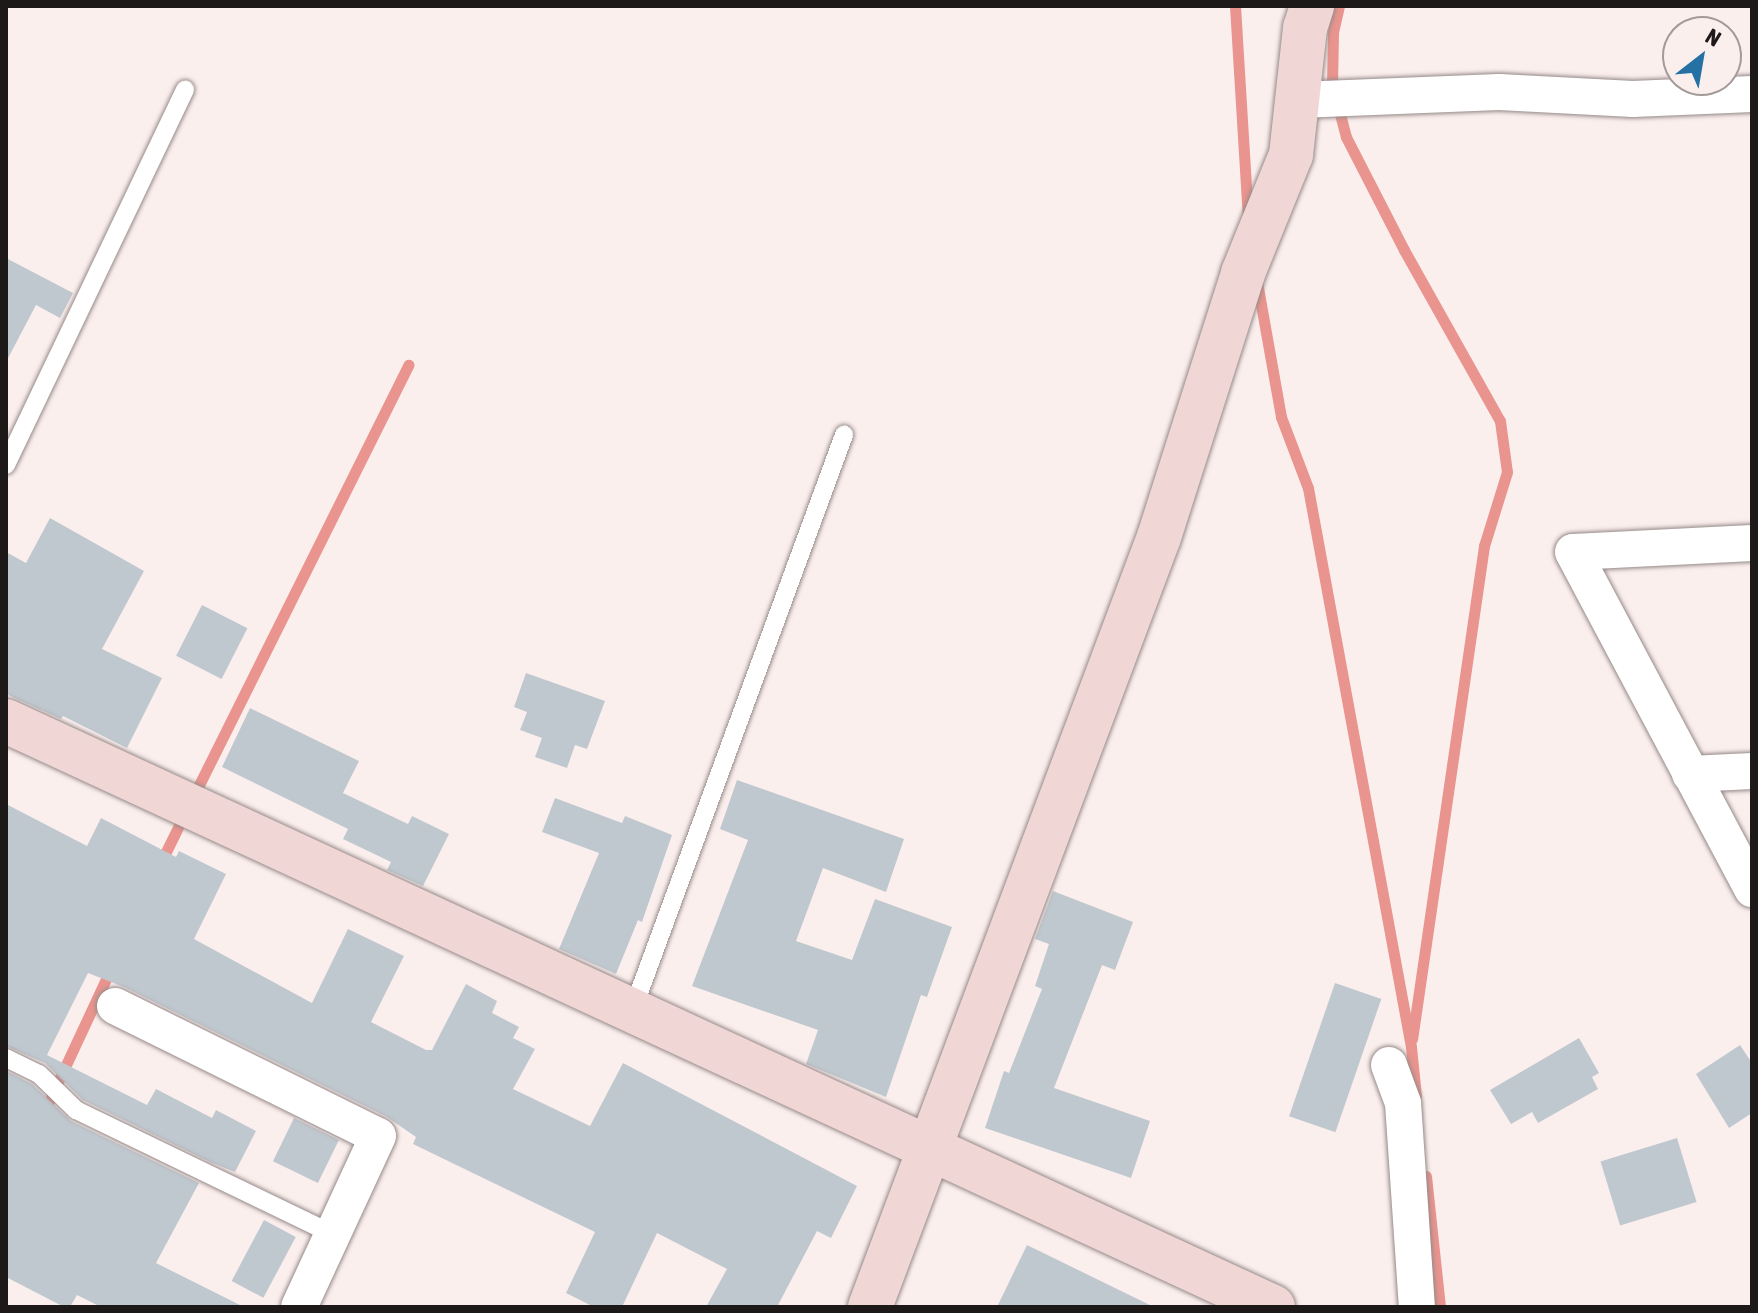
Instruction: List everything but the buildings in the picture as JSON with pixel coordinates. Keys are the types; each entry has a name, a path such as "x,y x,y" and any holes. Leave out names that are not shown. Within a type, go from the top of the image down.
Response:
{"street":[{"path":"870,1307 927,1148 1159,537 1243,273 1291,155 1305,28 1312,6"},
{"path":"1298,100 1499,92 1633,99 1752,94"},
{"path":"1752,543 1573,552 1752,889"},
{"path":"6,721 1273,1307"},
{"path":"1690,774 1752,771"},
{"path":"115,1006 378,1136 299,1307"},
{"path":"1389,1065 1403,1103 1417,1307"}],"lane":[{"path":"6,465 185,89"},
{"path":"633,1009 844,435"},
{"path":"6,1058 39,1074 76,1110 332,1234"}],"waterway":[{"path":"1235,6 1248,217"},
{"path":"1339,6 1333,33 1332,83 1346,137 1404,250 1500,421 1507,472 1484,546 1412,1039"},
{"path":"1257,282 1281,417 1308,488 1411,1047 1416,1096"},
{"path":"193,797 408,365"},
{"path":"161,862 185,813"},
{"path":"44,1112 111,968"},
{"path":"1426,1176 1440,1307"}]}
